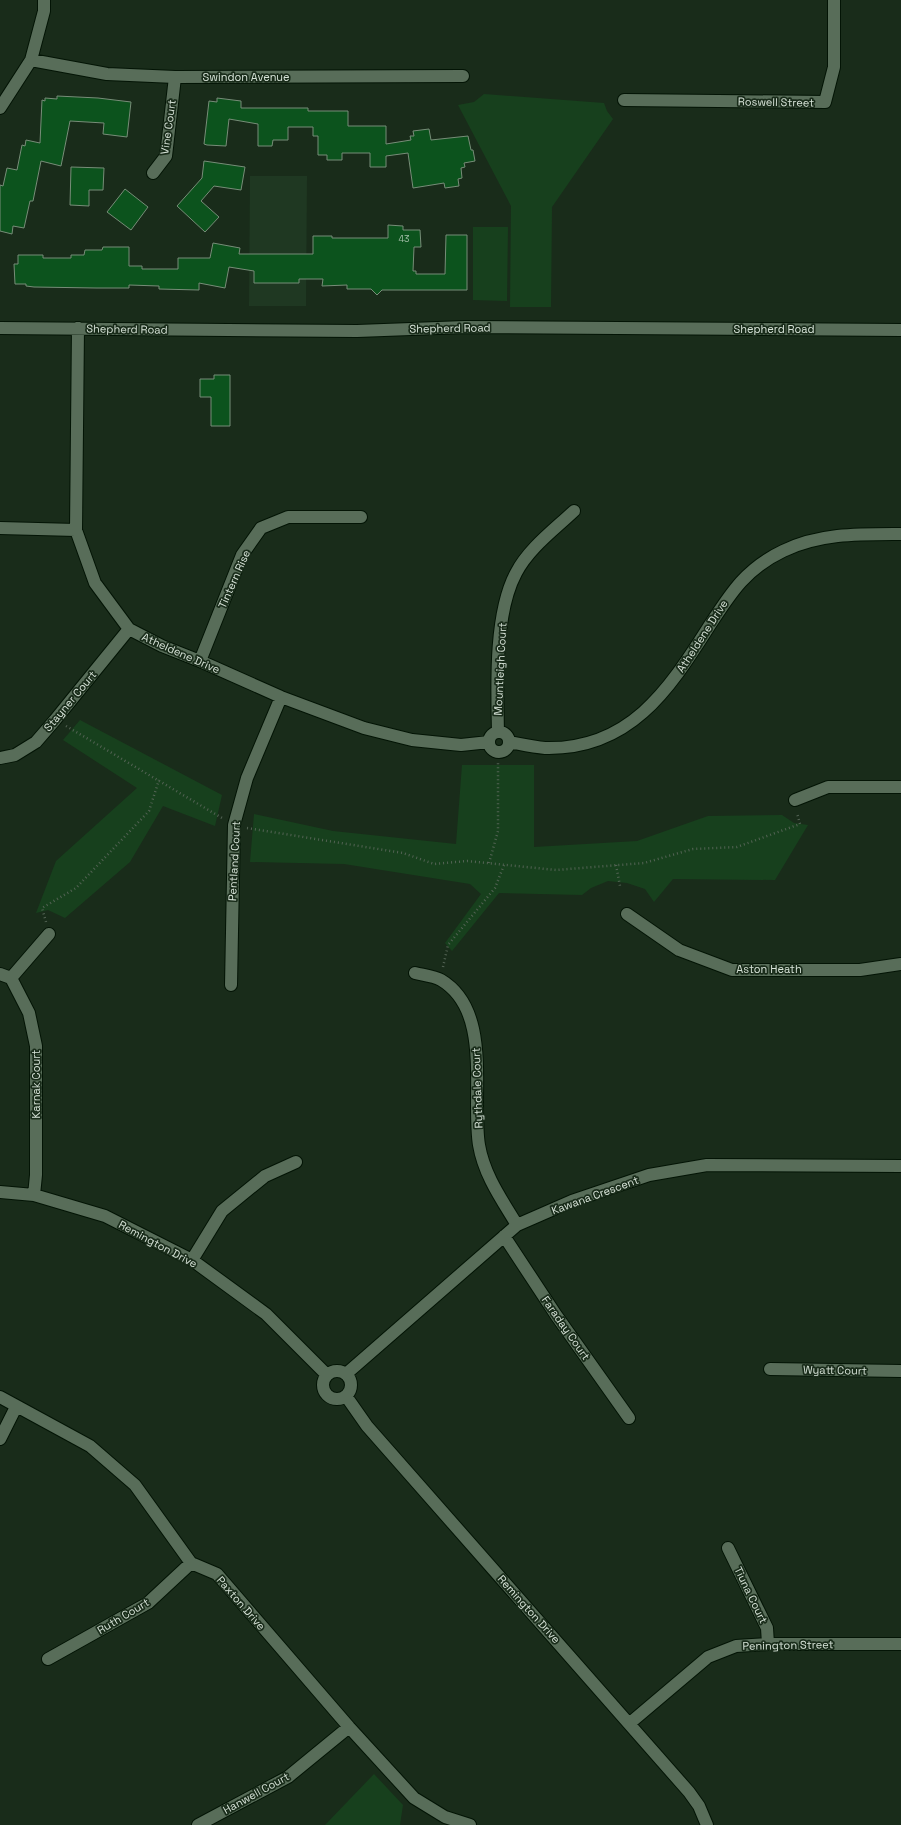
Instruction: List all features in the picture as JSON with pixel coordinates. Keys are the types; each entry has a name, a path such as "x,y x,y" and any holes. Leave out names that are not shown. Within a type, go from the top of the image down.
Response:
{"street":[{"path":"0,108 31,60 44,11 44,0"},
{"name":"Roswell Street","path":"624,100 825,102 834,67 834,0"},
{"name":"Swindon Avenue","path":"31,60 107,74 175,77 462,76"},
{"name":"Vine Court","path":"153,173 166,156 175,77"},
{"name":"Shepherd Road","path":"0,328 356,331 464,327 901,330"},
{"name":"Atheldene Drive","path":"78,328 76,530 95,583 129,629 162,646 281,697 364,728 412,740 461,745 489,742"},
{"name":"Mountleigh Court","path":"498,732 500,633 506,602 516,573 535,547 574,511"},
{"name":"Tintern Rise","path":"200,661 242,555 261,528 288,517 361,517"},
{"path":"0,528 76,530"},
{"name":"Atheldene Drive","path":"509,742 545,748 597,740 617,731 640,716 669,686 725,600 741,581 759,565 782,551 827,536 846,534 901,534"},
{"name":"Stayner Court","path":"0,758 16,755 36,742 129,629"},
{"name":"Pentland Court","path":"231,985 234,825 247,778 281,697"},
{"path":"498,732 505,734 509,742 504,751 498,752 492,749 489,742 491,736 498,732"},
{"path":"795,800 828,787 901,787"},
{"name":"Aston Heath","path":"627,914 679,950 732,970 860,970 901,964"},
{"name":"Karnak Court","path":"34,1195 36,1175 36,1046 29,1013 6,976 49,934"},
{"name":"Rythdale Court","path":"415,973 440,979 455,991 466,1008 472,1025 476,1044 477,1117 480,1146 486,1168 495,1188 517,1225"},
{"path":"192,1260 222,1211 265,1176 296,1162"},
{"name":"Kawana Crescent","path":"346,1374 517,1225 572,1201 649,1175 707,1165 901,1166"},
{"name":"Remington Drive","path":"0,1192 34,1195 105,1216 192,1260 266,1314 327,1375"},
{"name":"Faraday Court","path":"504,1236 556,1315 629,1418"},
{"name":"Wyatt Court","path":"770,1369 901,1371"},
{"path":"336,1371 346,1374 351,1382 351,1387 346,1396 337,1399 326,1393 323,1384 327,1375 336,1371"},
{"name":"Remington Drive","path":"346,1396 378,1438 630,1723 689,1792 700,1806 707,1825"},
{"path":"0,1397 90,1446 135,1485 191,1563"},
{"path":"0,1439 16,1407"},
{"name":"Tiuna Court","path":"728,1548 767,1628 768,1644"},
{"name":"Ruth Court","path":"48,1659 148,1603 191,1563"},
{"name":"Paxton Drive","path":"191,1563 216,1574 349,1728 414,1798 444,1817 470,1825"},
{"name":"Penington Street","path":"630,1723 708,1656 736,1646 768,1644 901,1644"},
{"name":"Hanwell Court","path":"198,1825 288,1777 349,1728"}],"path":[{"path":"55,720 234,825 403,853 434,864 466,861 556,870 644,863 693,849 737,847 800,824 795,800"},
{"path":"489,863 498,831 498,762"},
{"path":"49,934 42,908 76,888 149,811 159,780"},
{"path":"440,979 448,945 495,888 504,865"},
{"path":"616,865 620,886"}],"shaded area":[{"path":"484,94 604,103 607,111 613,119 552,207 551,307 510,307 511,206 458,105 474,102"},
{"path":"250,176 307,176 306,306 249,306"},
{"path":"473,227 508,227 507,301 473,300"},
{"path":"80,720 222,795 215,826 163,806 130,862 65,918 48,910 36,913 56,861 137,788 63,740"},
{"path":"462,765 534,765 534,847 637,841 708,816 782,815 794,823 808,825 775,880 673,879 654,902 645,889 627,883 608,881 591,888 582,895 499,893 452,951 445,943 481,894 470,884 344,864 250,862 254,814 333,831 456,844"},
{"path":"374,1774 403,1805 400,1825 325,1825"}],"building":[{"path":"57,96 98,98 131,102 127,137 103,134 104,123 70,121 61,166 41,161 33,201 30,201 24,228 13,226 12,234 0,231 0,185 3,186 7,168 17,170 22,145 25,146 26,140 40,143 42,100 45,101 45,98 57,99"},
{"path":"217,98 241,101 241,108 308,108 308,111 348,111 348,126 386,126 386,144 411,140 410,136 414,136 413,131 429,129 431,140 468,136 475,161 464,163 465,167 461,168 462,178 458,179 459,186 445,188 444,183 413,188 408,153 386,156 386,167 370,167 370,153 342,153 342,160 327,160 327,155 318,155 318,136 313,136 313,127 288,127 288,140 273,140 272,146 258,146 258,124 229,119 226,146 207,145 204,144 209,101 217,102"},
{"path":"204,161 245,167 241,190 214,186 201,201 219,217 205,232 177,206 202,178"},
{"path":"71,167 104,168 103,190 89,190 89,206 70,205"},
{"path":"125,189 148,207 131,230 107,212"},
{"path":"388,225 403,226 403,230 420,230 421,247 414,247 413,271 416,271 416,274 445,274 446,235 467,235 467,290 382,290 377,295 371,289 347,289 347,285 322,286 323,279 299,279 299,283 254,283 254,271 229,267 225,288 199,283 199,290 159,289 159,286 129,285 129,288 96,288 34,287 26,286 26,284 15,284 14,264 18,264 18,255 43,255 43,258 71,258 71,255 84,255 85,250 102,250 103,247 129,247 129,266 142,266 142,269 178,269 178,258 210,258 213,243 240,248 239,254 313,254 313,236 332,236 332,238 388,238"},
{"path":"214,375 230,375 230,426 211,426 211,397 200,397 200,379 214,379"}]}
